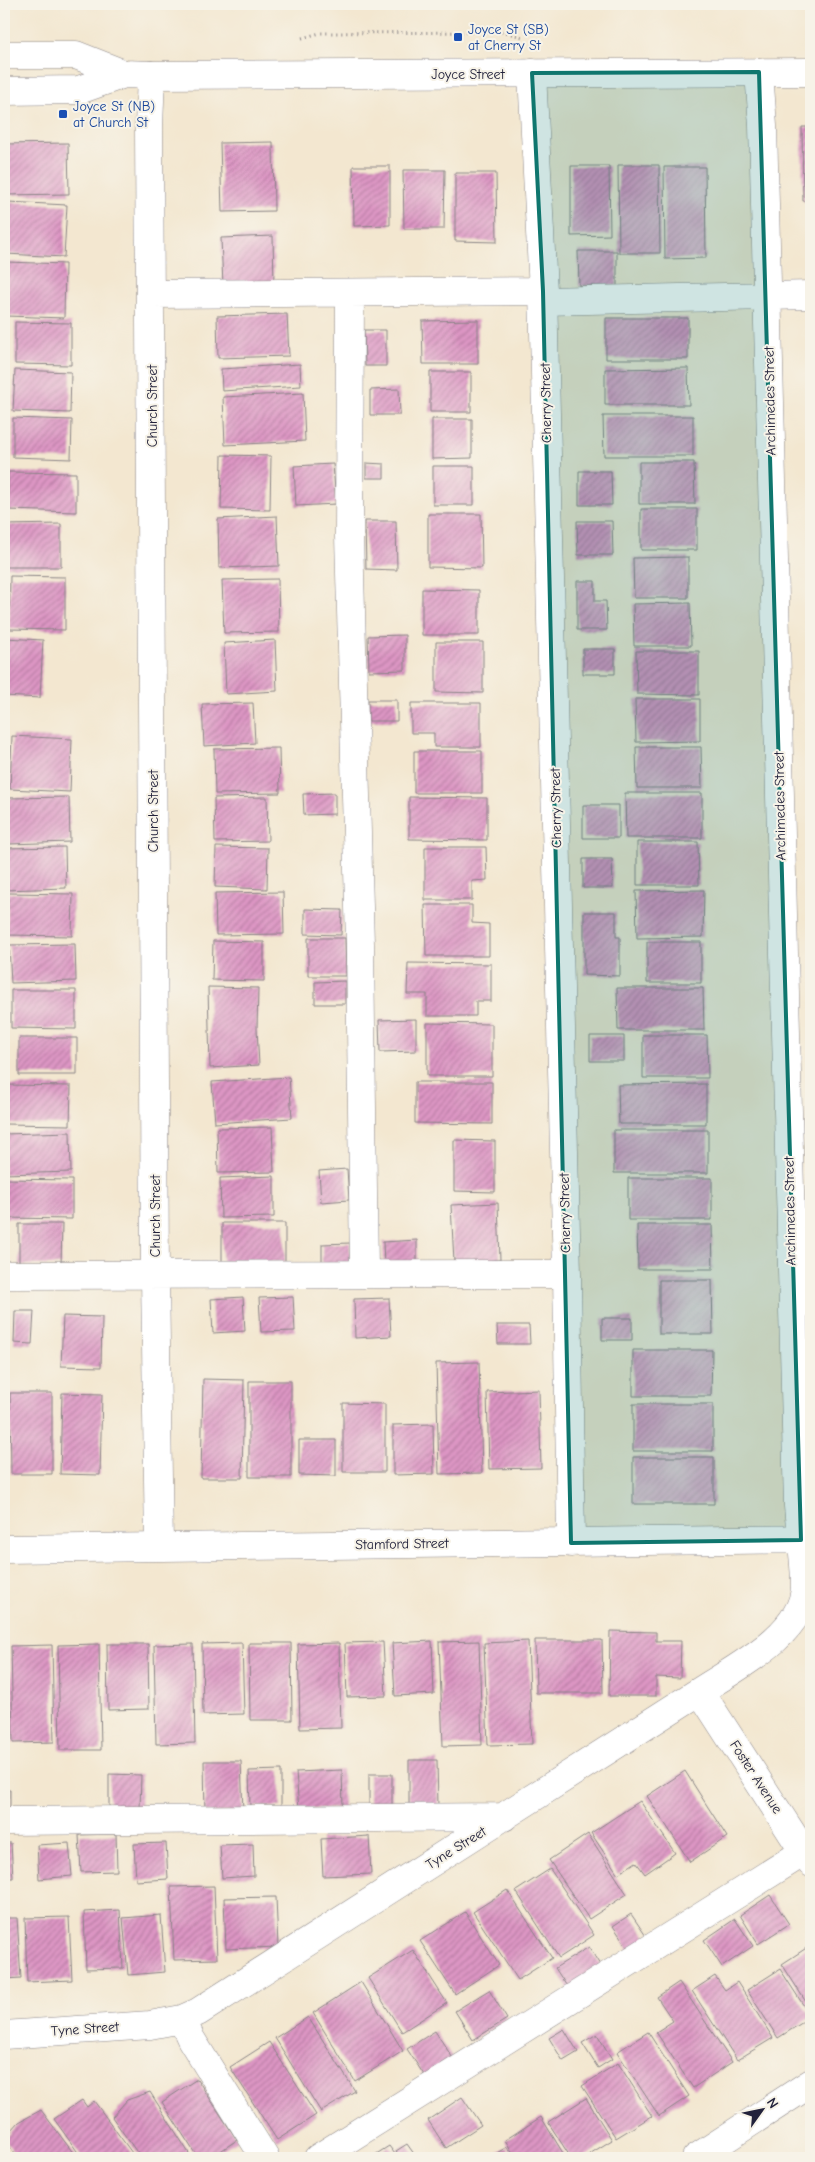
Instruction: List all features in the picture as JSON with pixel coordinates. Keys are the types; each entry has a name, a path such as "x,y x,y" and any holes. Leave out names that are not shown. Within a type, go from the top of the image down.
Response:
{"street":[{"name":"Joyce Street","path":"4,55 76,55 124,74 152,75 811,72"},
{"name":"Archimedes Street","path":"759,72 762,111 798,1506 806,1539"},
{"name":"Cherry Street","path":"532,73 543,296 567,1274 571,1543"},
{"name":"Joyce Street","path":"4,91 79,90 124,74"},
{"name":"Church Street","path":"152,75 149,121 155,1276 159,1547"},
{"path":"350,293 349,536 360,944 364,1273"},
{"path":"151,294 811,295"},
{"path":"4,1275 567,1274"},
{"name":"Stamford Street","path":"4,1548 806,1539"},
{"name":"Tyne Street","path":"4,2035 150,2025 182,2019 198,2012 700,1692 765,1648 789,1628 800,1606 805,1588 806,1539"},
{"name":"Foster Avenue","path":"700,1692 808,1858"},
{"path":"4,1821 504,1817"},
{"path":"318,2158 808,1858"},
{"path":"182,2019 191,2039 265,2158"},
{"path":"696,2158 811,2083"}],"path":[{"path":"302,38 320,33 493,32 503,32 523,37"}],"highlighted area":[{"path":"759,72 801,1540 571,1543 543,291 532,73"}],"building":[{"path":"802,127 811,127 811,201 803,201"},
{"path":"273,142 274,211 222,212 220,143"},
{"path":"68,143 69,194 4,195 4,144"},
{"path":"618,165 659,165 660,253 619,253"},
{"path":"353,166 390,166 390,225 354,226"},
{"path":"571,166 609,166 610,235 571,236"},
{"path":"664,167 705,167 706,258 665,259"},
{"path":"403,170 445,170 444,229 404,229"},
{"path":"455,173 496,173 497,242 455,241"},
{"path":"8,202 67,205 64,257 6,254"},
{"path":"273,236 274,284 223,286 221,238"},
{"path":"578,251 617,251 617,286 579,286"},
{"path":"7,262 65,264 64,318 6,316"},
{"path":"287,314 289,356 218,358 217,316"},
{"path":"606,318 688,318 688,359 606,359"},
{"path":"478,320 478,364 423,364 422,321"},
{"path":"15,322 71,323 71,365 15,364"},
{"path":"364,330 386,330 386,366 365,366"},
{"path":"300,364 301,386 222,391 221,369"},
{"path":"688,368 689,405 605,405 605,369"},
{"path":"15,370 71,372 70,413 13,411"},
{"path":"430,372 471,372 471,412 430,412"},
{"path":"399,389 400,415 370,415 370,390"},
{"path":"303,393 305,441 225,445 223,397"},
{"path":"603,416 693,416 693,456 604,456"},
{"path":"13,418 72,420 71,459 13,457"},
{"path":"432,419 472,419 472,458 432,459"},
{"path":"222,455 271,456 270,510 221,509"},
{"path":"639,462 694,462 695,504 639,504"},
{"path":"366,463 384,464 384,478 366,478"},
{"path":"333,464 336,504 296,506 294,466"},
{"path":"433,466 474,466 474,505 433,505"},
{"path":"579,471 611,471 612,505 579,505"},
{"path":"8,472 76,473 76,512 8,510"},
{"path":"641,509 697,509 697,550 641,550"},
{"path":"428,514 481,514 482,568 428,567"},
{"path":"277,516 279,566 219,568 218,519"},
{"path":"365,521 396,521 397,570 366,569"},
{"path":"577,521 612,521 613,555 578,555"},
{"path":"61,524 61,567 4,567 4,525"},
{"path":"688,557 688,598 634,598 633,558"},
{"path":"10,576 65,577 65,630 9,629"},
{"path":"278,579 279,632 224,633 222,580"},
{"path":"577,581 595,581 595,601 606,601 607,630 577,630"},
{"path":"422,589 479,590 479,635 422,635"},
{"path":"690,603 691,646 634,646 633,604"},
{"path":"405,635 405,670 369,671 368,636"},
{"path":"4,638 43,640 40,698 4,696"},
{"path":"275,640 277,691 226,694 224,643"},
{"path":"436,642 483,642 483,693 436,692"},
{"path":"583,649 615,649 615,674 583,674"},
{"path":"636,651 699,651 699,695 637,694"},
{"path":"635,699 700,699 700,741 636,742"},
{"path":"368,700 397,700 397,721 368,721"},
{"path":"253,703 255,743 204,746 202,704"},
{"path":"411,703 481,703 481,747 434,747 434,733 411,733"},
{"path":"12,736 72,739 70,792 10,789"},
{"path":"636,747 701,747 702,788 637,788"},
{"path":"279,748 280,793 215,794 214,749"},
{"path":"414,751 482,751 482,793 414,793"},
{"path":"335,793 335,814 304,815 303,794"},
{"path":"625,793 702,793 702,838 626,838"},
{"path":"69,797 70,842 9,844 7,798"},
{"path":"267,797 268,841 215,842 214,798"},
{"path":"409,797 487,798 487,840 409,839"},
{"path":"583,805 619,805 619,838 583,838"},
{"path":"637,842 698,842 699,885 637,885"},
{"path":"65,847 66,888 4,890 4,848"},
{"path":"216,847 268,848 267,889 215,887"},
{"path":"425,847 486,847 487,880 472,881 472,900 425,900"},
{"path":"583,859 612,859 613,888 583,888"},
{"path":"704,890 703,937 637,938 636,891"},
{"path":"283,892 284,934 216,935 215,893"},
{"path":"8,893 73,894 72,936 7,935"},
{"path":"425,905 472,905 472,923 489,924 489,956 426,956"},
{"path":"305,909 342,910 341,935 305,934"},
{"path":"584,912 616,912 616,937 620,937 620,976 584,975"},
{"path":"308,938 345,938 346,976 308,976"},
{"path":"213,941 264,942 264,981 212,980"},
{"path":"647,942 701,942 701,983 647,983"},
{"path":"75,944 76,981 11,983 9,945"},
{"path":"408,963 491,964 491,1001 476,1001 476,1016 427,1016 427,994 407,994"},
{"path":"345,981 345,1004 315,1004 315,982"},
{"path":"208,987 258,988 257,1029 259,1065 210,1068"},
{"path":"617,988 703,988 704,1030 618,1030"},
{"path":"11,990 76,990 76,1029 11,1028"},
{"path":"416,1019 416,1051 380,1052 379,1020"},
{"path":"427,1023 492,1024 492,1076 427,1076"},
{"path":"643,1035 707,1035 708,1078 643,1078"},
{"path":"590,1036 624,1036 624,1061 590,1061"},
{"path":"19,1038 77,1038 77,1075 19,1075"},
{"path":"289,1077 292,1118 215,1123 212,1082"},
{"path":"415,1082 492,1082 492,1124 415,1123"},
{"path":"706,1084 706,1124 619,1124 618,1085"},
{"path":"4,1085 71,1086 70,1125 4,1124"},
{"path":"272,1127 274,1172 218,1173 217,1128"},
{"path":"614,1130 708,1130 708,1173 614,1173"},
{"path":"70,1132 71,1172 4,1174 4,1134"},
{"path":"454,1140 495,1141 495,1192 454,1191"},
{"path":"347,1169 349,1200 321,1202 319,1171"},
{"path":"274,1176 274,1217 221,1218 220,1178"},
{"path":"628,1178 712,1178 712,1220 628,1220"},
{"path":"4,1179 72,1180 72,1219 4,1218"},
{"path":"498,1203 500,1260 454,1262 451,1205"},
{"path":"222,1223 285,1223 285,1262 222,1262"},
{"path":"19,1224 62,1224 61,1265 19,1265"},
{"path":"637,1225 712,1225 713,1269 638,1269"},
{"path":"417,1240 417,1265 384,1266 383,1242"},
{"path":"350,1243 350,1263 322,1264 322,1244"},
{"path":"659,1280 712,1280 713,1334 659,1334"},
{"path":"243,1297 245,1331 213,1333 211,1299"},
{"path":"293,1297 295,1331 261,1332 259,1298"},
{"path":"389,1298 391,1336 355,1338 354,1299"},
{"path":"15,1311 34,1311 32,1344 14,1343"},
{"path":"63,1316 102,1317 101,1367 61,1366"},
{"path":"602,1318 632,1318 632,1340 602,1340"},
{"path":"497,1325 529,1325 530,1344 498,1344"},
{"path":"633,1350 712,1350 711,1396 633,1396"},
{"path":"479,1362 482,1473 439,1474 436,1363"},
{"path":"4,1367 6,1367 5,1389 4,1389"},
{"path":"203,1379 244,1380 242,1478 201,1478"},
{"path":"249,1381 291,1381 291,1477 249,1477"},
{"path":"539,1390 541,1468 489,1469 487,1392"},
{"path":"10,1393 52,1393 52,1474 11,1474"},
{"path":"62,1393 102,1394 100,1475 60,1474"},
{"path":"343,1403 385,1404 385,1472 343,1472"},
{"path":"633,1404 713,1404 713,1451 633,1451"},
{"path":"433,1424 434,1474 393,1475 393,1425"},
{"path":"299,1440 336,1440 336,1476 299,1475"},
{"path":"633,1457 714,1457 714,1504 633,1504"},
{"path":"610,1631 656,1632 656,1641 681,1641 680,1678 656,1677 656,1696 609,1696"},
{"path":"535,1640 602,1640 603,1693 536,1693"},
{"path":"432,1641 434,1694 395,1696 392,1643"},
{"path":"479,1641 482,1745 443,1746 439,1642"},
{"path":"528,1641 532,1744 488,1745 484,1643"},
{"path":"383,1642 386,1696 347,1697 345,1643"},
{"path":"242,1643 244,1714 203,1715 202,1644"},
{"path":"249,1643 291,1643 292,1720 250,1720"},
{"path":"339,1643 341,1728 300,1729 298,1644"},
{"path":"99,1644 101,1750 60,1750 58,1645"},
{"path":"107,1644 148,1644 149,1709 108,1710"},
{"path":"193,1644 195,1743 156,1744 154,1645"},
{"path":"52,1645 54,1742 13,1743 11,1646"},
{"path":"5,1708 6,1747 4,1747"},
{"path":"409,1760 437,1760 438,1806 409,1806"},
{"path":"204,1761 241,1761 243,1812 205,1813"},
{"path":"281,1770 281,1807 250,1807 249,1771"},
{"path":"342,1770 343,1808 299,1810 296,1772"},
{"path":"685,1771 727,1837 690,1862 647,1796"},
{"path":"109,1774 141,1775 140,1809 109,1809"},
{"path":"369,1774 392,1774 392,1806 369,1806"},
{"path":"4,1790 10,1790 10,1807 4,1807"},
{"path":"640,1801 675,1853 645,1874 636,1862 618,1874 591,1833"},
{"path":"116,1834 117,1871 81,1872 79,1835"},
{"path":"588,1834 627,1894 589,1919 549,1860"},
{"path":"369,1836 371,1874 323,1876 321,1839"},
{"path":"4,1843 11,1843 13,1878 4,1878"},
{"path":"69,1843 72,1876 39,1879 37,1845"},
{"path":"166,1843 168,1879 136,1881 134,1844"},
{"path":"253,1844 254,1876 222,1878 220,1845"},
{"path":"550,1869 594,1935 559,1958 516,1891"},
{"path":"214,1886 217,1959 174,1960 171,1887"},
{"path":"507,1890 552,1958 518,1980 473,1912"},
{"path":"770,1895 789,1924 758,1944 740,1915"},
{"path":"276,1897 278,1947 226,1949 224,1898"},
{"path":"120,1910 123,1968 86,1969 84,1912"},
{"path":"465,1912 499,1965 455,1994 420,1941"},
{"path":"631,1914 648,1939 630,1951 613,1926"},
{"path":"161,1915 165,1972 128,1975 123,1918"},
{"path":"69,1917 72,1980 27,1982 25,1918"},
{"path":"4,1918 17,1918 21,1978 4,1979"},
{"path":"735,1919 753,1946 722,1967 704,1940"},
{"path":"811,1945 811,2010 782,1964"},
{"path":"589,1947 603,1970 570,1991 555,1968"},
{"path":"413,1950 447,2003 402,2032 368,1978"},
{"path":"780,1969 811,2017 778,2038 747,1990"},
{"path":"715,1976 725,1990 737,1982 773,2038 737,2060 692,1991"},
{"path":"361,1982 403,2051 355,2081 313,2013"},
{"path":"679,1982 732,2062 693,2088 656,2032 673,2021 657,1997"},
{"path":"489,1990 507,2019 473,2040 455,2011"},
{"path":"308,2017 355,2091 321,2112 275,2038"},
{"path":"564,2029 578,2052 563,2061 549,2038"},
{"path":"435,2031 456,2063 428,2081 407,2049"},
{"path":"648,2032 689,2096 659,2116 617,2052"},
{"path":"597,2034 612,2059 598,2068 582,2043"},
{"path":"269,2042 316,2115 277,2140 230,2067"},
{"path":"618,2063 652,2116 616,2138 582,2086"},
{"path":"197,2079 237,2140 210,2158 198,2158 162,2102"},
{"path":"150,2092 192,2158 141,2158 112,2117 127,2100"},
{"path":"462,2097 481,2125 446,2148 428,2120"},
{"path":"586,2098 612,2140 583,2158 571,2158 548,2122"},
{"path":"82,2100 87,2107 94,2101 135,2157 82,2158 54,2119"},
{"path":"41,2110 77,2158 18,2158 4,2139 19,2122"},
{"path":"541,2117 566,2158 516,2158 505,2140"},
{"path":"407,2144 417,2158 400,2158 396,2151"},
{"path":"389,2146 398,2158 370,2158"},
{"path":"507,2147 513,2158 488,2158"}],"place":[{"name":"Joyce St (SB) at Cherry St","path":"458,37"},
{"name":"Joyce St (NB) at Church St","path":"63,114"}]}
